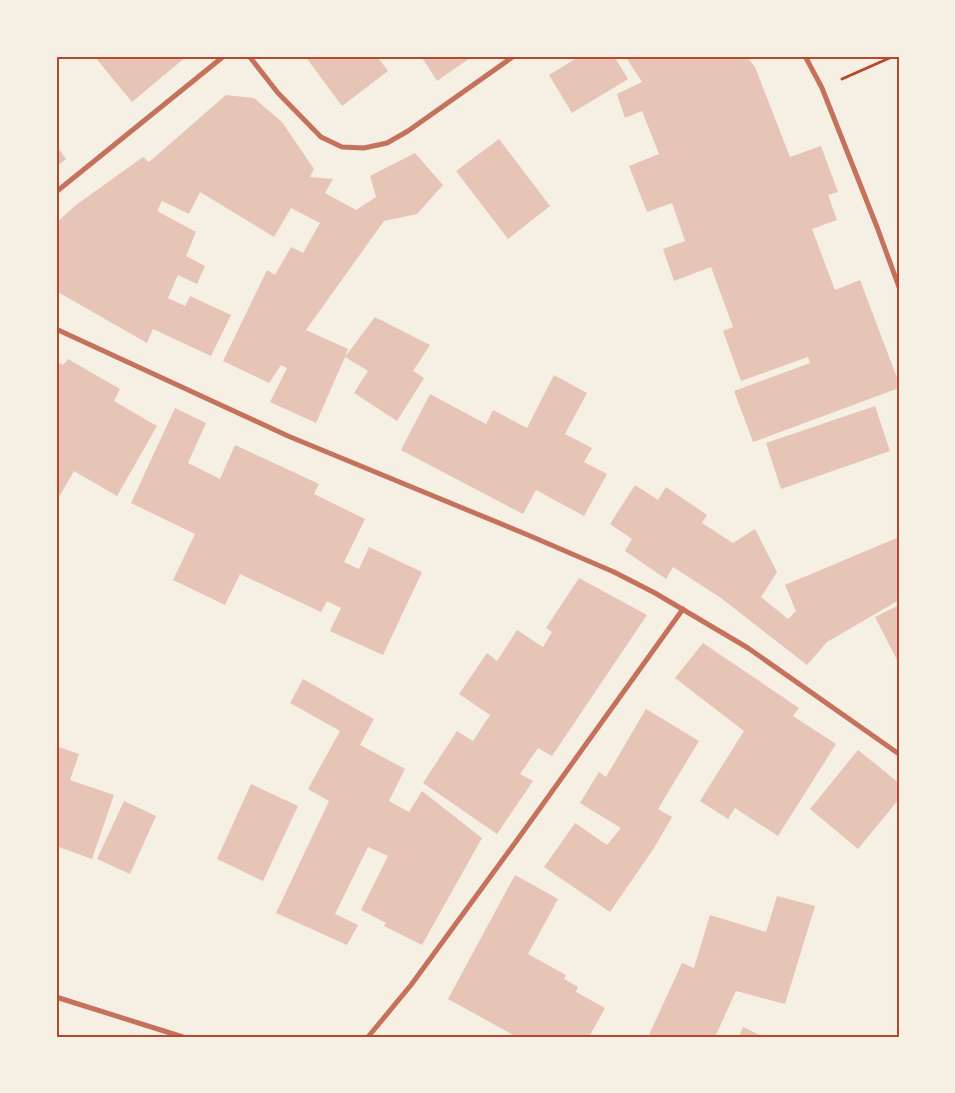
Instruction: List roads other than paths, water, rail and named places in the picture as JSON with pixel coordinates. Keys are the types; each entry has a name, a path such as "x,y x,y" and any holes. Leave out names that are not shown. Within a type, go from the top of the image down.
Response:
{"street":[{"path":"56,192 224,56"},
{"path":"249,56 278,93 322,137 342,147 364,148 387,143 408,131 514,56"},
{"path":"806,56 822,88 899,288"},
{"path":"56,329 288,436 614,572 684,609 748,648 899,754"},
{"path":"368,1037 412,985 684,609"},
{"path":"56,997 183,1037"}]}
